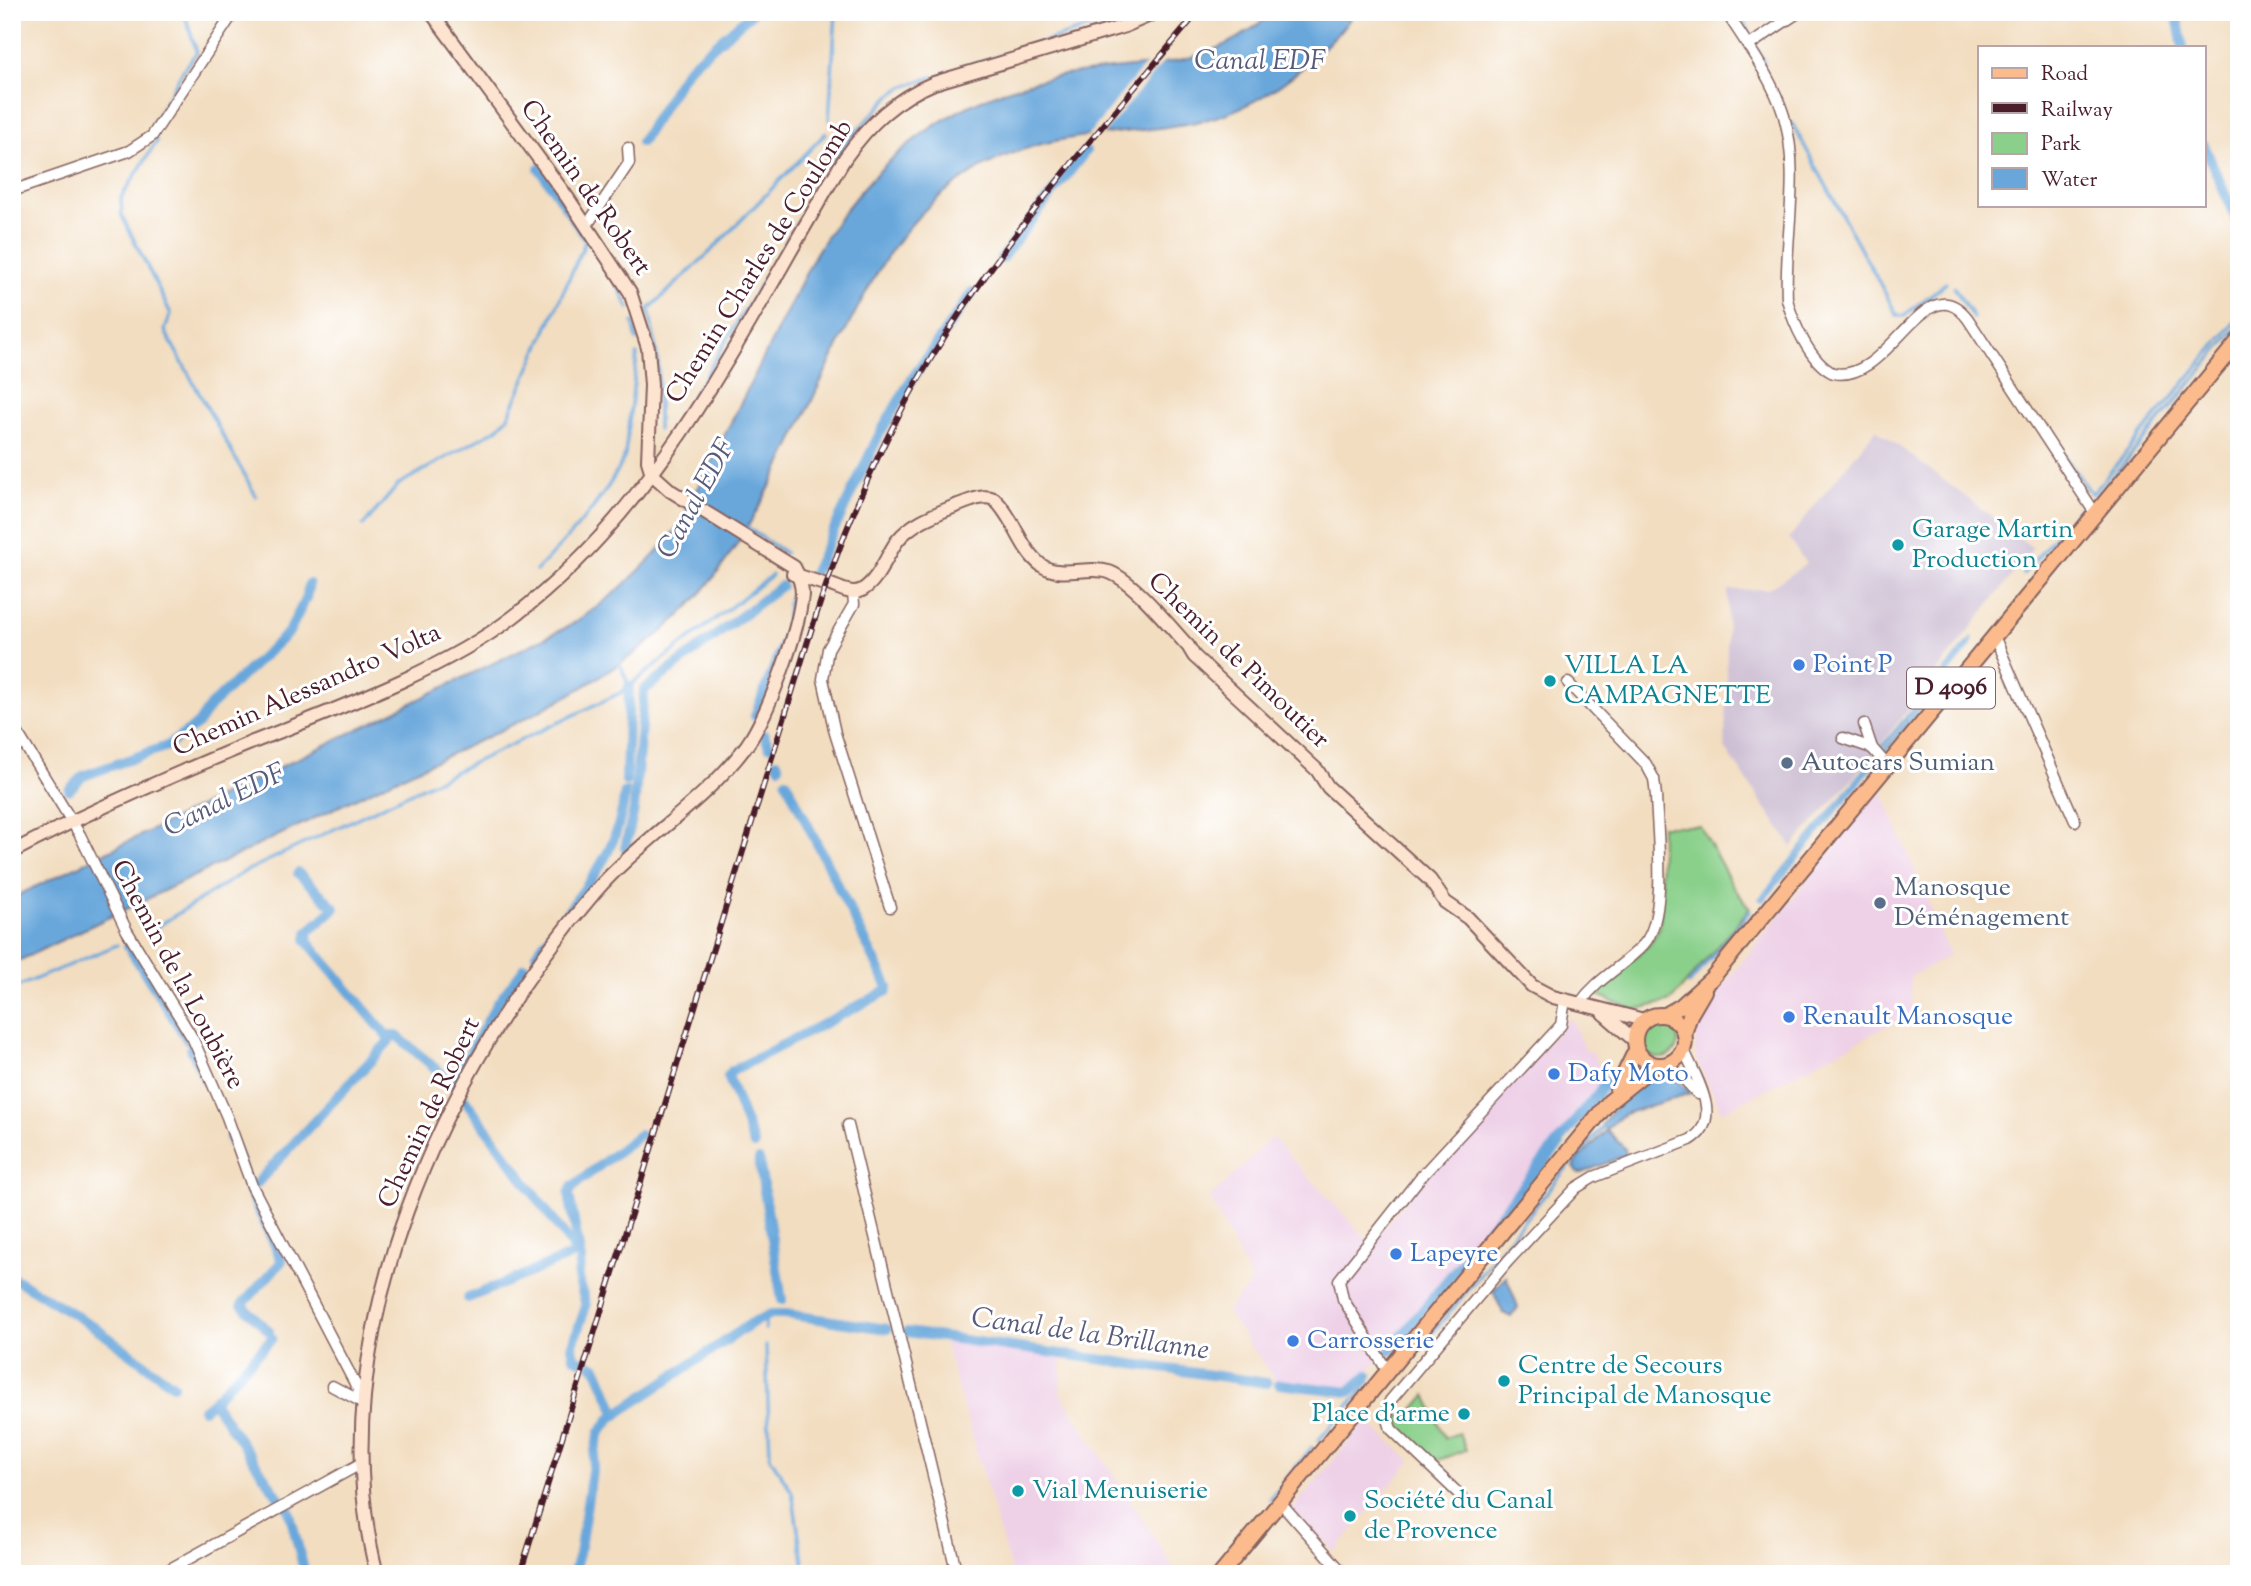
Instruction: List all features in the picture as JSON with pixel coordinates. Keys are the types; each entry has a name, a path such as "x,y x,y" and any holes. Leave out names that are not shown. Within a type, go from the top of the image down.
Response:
{"main road":[{"name":"D 4096","path":"1665,1015 1681,1006 1712,978 2239,340"},
{"name":"D 4096","path":"1684,1041 1690,1015 1712,978"},
{"path":"1221,1574 1609,1102 1660,1065 1678,1057 1684,1041 1678,1023 1665,1015 1644,1020 1637,1027 1635,1045 1609,1102"},
{"path":"1635,1045 1642,1058 1660,1065"}],"street":[{"path":"12,191 129,151 152,136 234,12"},
{"name":"Chemin de Robert","path":"431,12 587,225 631,292 645,329 650,367 648,461 652,474"},
{"name":"Chemin Charles de Coulomb","path":"652,474 845,158 866,131 890,107 934,83 1125,26 1157,12"},
{"path":"1727,12 1748,46 1784,118 1791,167 1787,299 1794,319 1815,357 1833,373 1857,372 1892,347 1927,308 1942,302 1954,305 1968,319 2095,513"},
{"path":"1748,46 1798,12"},
{"path":"587,225 629,163 628,148"},
{"path":"649,437 660,444 677,437"},
{"path":"652,474 671,491 794,568 796,580"},
{"name":"Chemin Alessandro Volta","path":"12,852 123,796 335,710 473,642 511,619 571,567 652,474"},
{"name":"Chemin de Pimoutier","path":"853,592 869,585 898,540 909,529 935,514 982,496 994,499 1031,554 1044,567 1060,571 1109,572 1127,584 1188,646 1194,656 1317,770 1328,787 1430,880 1442,899 1468,918 1521,975 1546,995 1644,1020"},
{"path":"772,554 796,580 826,584 853,592 853,608 828,649 824,686 842,756 890,907"},
{"name":"Chemin de Robert","path":"377,1574 368,1529 362,1463 365,1403 376,1323 399,1232 420,1177 474,1063 506,1009 595,891 691,807 747,744 757,728 786,656 802,595 796,580"},
{"path":"1994,636 2075,821"},
{"path":"1568,683 1630,746 1654,779 1658,898 1653,928 1644,944 1594,984 1581,1002"},
{"name":"Chemin de la Loubière","path":"12,724 72,821 127,931 193,1039 222,1103 252,1186 365,1403"},
{"path":"1864,724 1872,748 1887,765"},
{"path":"1843,738 1872,748"},
{"path":"1388,1372 1343,1299 1339,1280 1419,1179 1561,1025 1565,1000"},
{"name":"Chemin de Pimoutier","path":"1597,1008 1635,1045"},
{"path":"1461,1496 1391,1429 1387,1416 1392,1398 1507,1261 1570,1194 1588,1180 1694,1138 1705,1126 1707,1108 1684,1041"},
{"path":"1660,1065 1688,1082 1707,1108"},
{"path":"848,1125 957,1574"},
{"path":"332,1386 365,1403"},
{"path":"161,1574 362,1463"},
{"path":"1280,1502 1345,1574"}],"shaded area":[{"path":"1876,429 2033,548 1867,762 1792,847 1725,748 1728,590 1768,589 1806,564 1789,538"},
{"path":"1881,789 1950,955 1910,977 1912,1013 1722,1112 1696,1059 1695,1025 1698,1017"},
{"path":"1571,1017 1587,1052 1592,1052 1605,1080 1389,1349 1352,1390 1275,1380 1226,1311 1251,1284 1251,1280 1210,1198 1272,1137 1371,1244 1410,1195"},
{"path":"944,1341 1062,1358 1060,1393 1178,1574 1012,1574"},
{"path":"1366,1421 1411,1461 1334,1552 1292,1509"}],"green space":[{"path":"1661,826 1700,826 1734,888 1750,908 1671,1001 1634,1010 1595,994 1649,945 1660,927"},
{"path":"1660,1022 1673,1027 1678,1040 1673,1053 1660,1058 1647,1053 1642,1040 1647,1027"},
{"path":"1426,1395 1445,1438 1459,1433 1466,1450 1434,1462 1399,1429 1397,1413 1405,1420"}],"water":[{"name":"Canal EDF","path":"1274,12 1356,12 1305,66 1265,95 1243,106 1196,122 1068,139 1010,154 949,189 914,221 874,279 743,535 702,592 671,624 634,653 552,705 508,727 12,964 12,898 569,626 600,605 628,581 679,526 815,255 862,189 919,136 952,115 1024,84 1065,75 1149,65 1199,55 1248,32"},
{"path":"1661,1073 1673,1076 1691,1093 1624,1114 1606,1129 1602,1125 1635,1086 1652,1075"},
{"path":"1607,1130 1625,1149 1626,1155 1579,1174 1574,1167 1577,1160"},
{"path":"1506,1276 1518,1307 1511,1317 1503,1313 1493,1291"}],"pier":[{"path":"1164,61 1102,136 1087,137 1147,62"}],"waterway":[{"path":"152,124 184,69 197,53 184,12"},
{"path":"641,142 687,69 753,12"},
{"path":"829,120 836,12"},
{"path":"941,75 1137,12"},
{"path":"1739,12 1751,35"},
{"path":"2176,12 2183,46"},
{"path":"1757,49 1764,63"},
{"path":"673,429 847,141 890,96 903,87 933,77"},
{"path":"1792,123 1897,315 1904,316 1946,283"},
{"path":"658,429 658,363 649,309 712,250 826,133"},
{"path":"157,141 121,198 122,216 171,314 166,333 256,496"},
{"path":"2206,150 2239,226"},
{"path":"1001,259 1086,151"},
{"path":"539,168 587,238"},
{"path":"363,526 399,484 497,429 508,417 587,238"},
{"path":"615,281 629,308"},
{"path":"1954,287 1973,318"},
{"path":"814,572 878,437 909,383 972,292"},
{"path":"2055,444 2092,494 2239,317"},
{"path":"633,322 637,340"},
{"path":"2097,496 2239,325"},
{"path":"536,571 597,502 625,455 637,355"},
{"path":"2023,574 2083,504"},
{"path":"743,525 785,553"},
{"path":"155,928 244,872 620,693 772,575"},
{"path":"69,790 83,776 167,746 198,724 210,706 289,632 306,598 309,584"},
{"path":"625,848 634,810 644,690 781,586"},
{"path":"755,716 789,629 792,599"},
{"path":"1763,901 1969,647 1972,639"},
{"path":"1883,746 1968,643"},
{"path":"620,664 629,686"},
{"path":"626,781 629,686"},
{"path":"764,735 769,746"},
{"path":"1760,899 1872,761"},
{"path":"777,762 779,766"},
{"path":"754,1145 728,1076 732,1071 887,991 888,987 786,781"},
{"path":"560,922 610,847 622,813 625,792"},
{"path":"298,873 335,908 308,932 307,941 387,1036 397,1036 454,1084"},
{"path":"1689,984 1750,911"},
{"path":"536,954 553,931"},
{"path":"12,989 117,945"},
{"path":"128,946 187,1039"},
{"path":"453,1084 497,1004 525,967"},
{"path":"256,1184 389,1041 387,1036"},
{"path":"191,1048 207,1083"},
{"name":"Canal de la Brillanne","path":"1390,1351 1607,1082"},
{"path":"461,1094 578,1254"},
{"path":"1394,1381 1573,1160 1606,1124"},
{"path":"580,1360 574,1357 572,1347 586,1306 578,1276 581,1260 569,1194 572,1187 639,1135"},
{"path":"230,1137 249,1190 282,1261 242,1305 269,1331"},
{"path":"1395,1350 1563,1145 1560,1140"},
{"path":"759,1160 782,1300"},
{"path":"468,1298 577,1253"},
{"path":"12,1277 93,1326 173,1385"},
{"name":"Canal de la Brillanne","path":"573,1574 579,1554 596,1446 600,1432 611,1418 752,1323 771,1314 887,1329"},
{"path":"765,1316 765,1329"},
{"name":"Canal de la Brillanne","path":"907,1332 1267,1383"},
{"path":"213,1401 272,1338"},
{"path":"766,1346 770,1457 792,1492 805,1574"},
{"path":"592,1365 596,1367 617,1415"},
{"name":"Canal de la Brillanne","path":"1279,1384 1349,1392 1368,1375"},
{"path":"1318,1441 1370,1381"},
{"path":"203,1409 213,1401 284,1505"},
{"path":"1270,1500 1312,1447"},
{"path":"289,1510 305,1574"},
{"path":"1208,1574 1255,1518"}],"railway":[{"path":"520,1574 811,631 835,559 863,489 896,421 933,355 993,265 1059,179 1198,12"}],"place":[{"name":"Garage Martin Production","path":"1898,545"},
{"name":"Point P","path":"1799,665"},
{"name":"VILLA LA CAMPAGNETTE","path":"1550,681"},
{"name":"Autocars Sumian","path":"1787,763"},
{"name":"Manosque Déménagement","path":"1880,903"},
{"name":"Renault Manosque","path":"1789,1017"},
{"name":"Dafy Moto","path":"1554,1074"},
{"name":"Lapeyre","path":"1396,1254"},
{"name":"Carrosserie","path":"1293,1341"},
{"name":"Centre de Secours Principal de Manosque","path":"1504,1381"},
{"name":"Place d'arme","path":"1464,1414"},
{"name":"Vial Menuiserie","path":"1018,1491"},
{"name":"Société du Canal de Provence","path":"1350,1516"}]}
